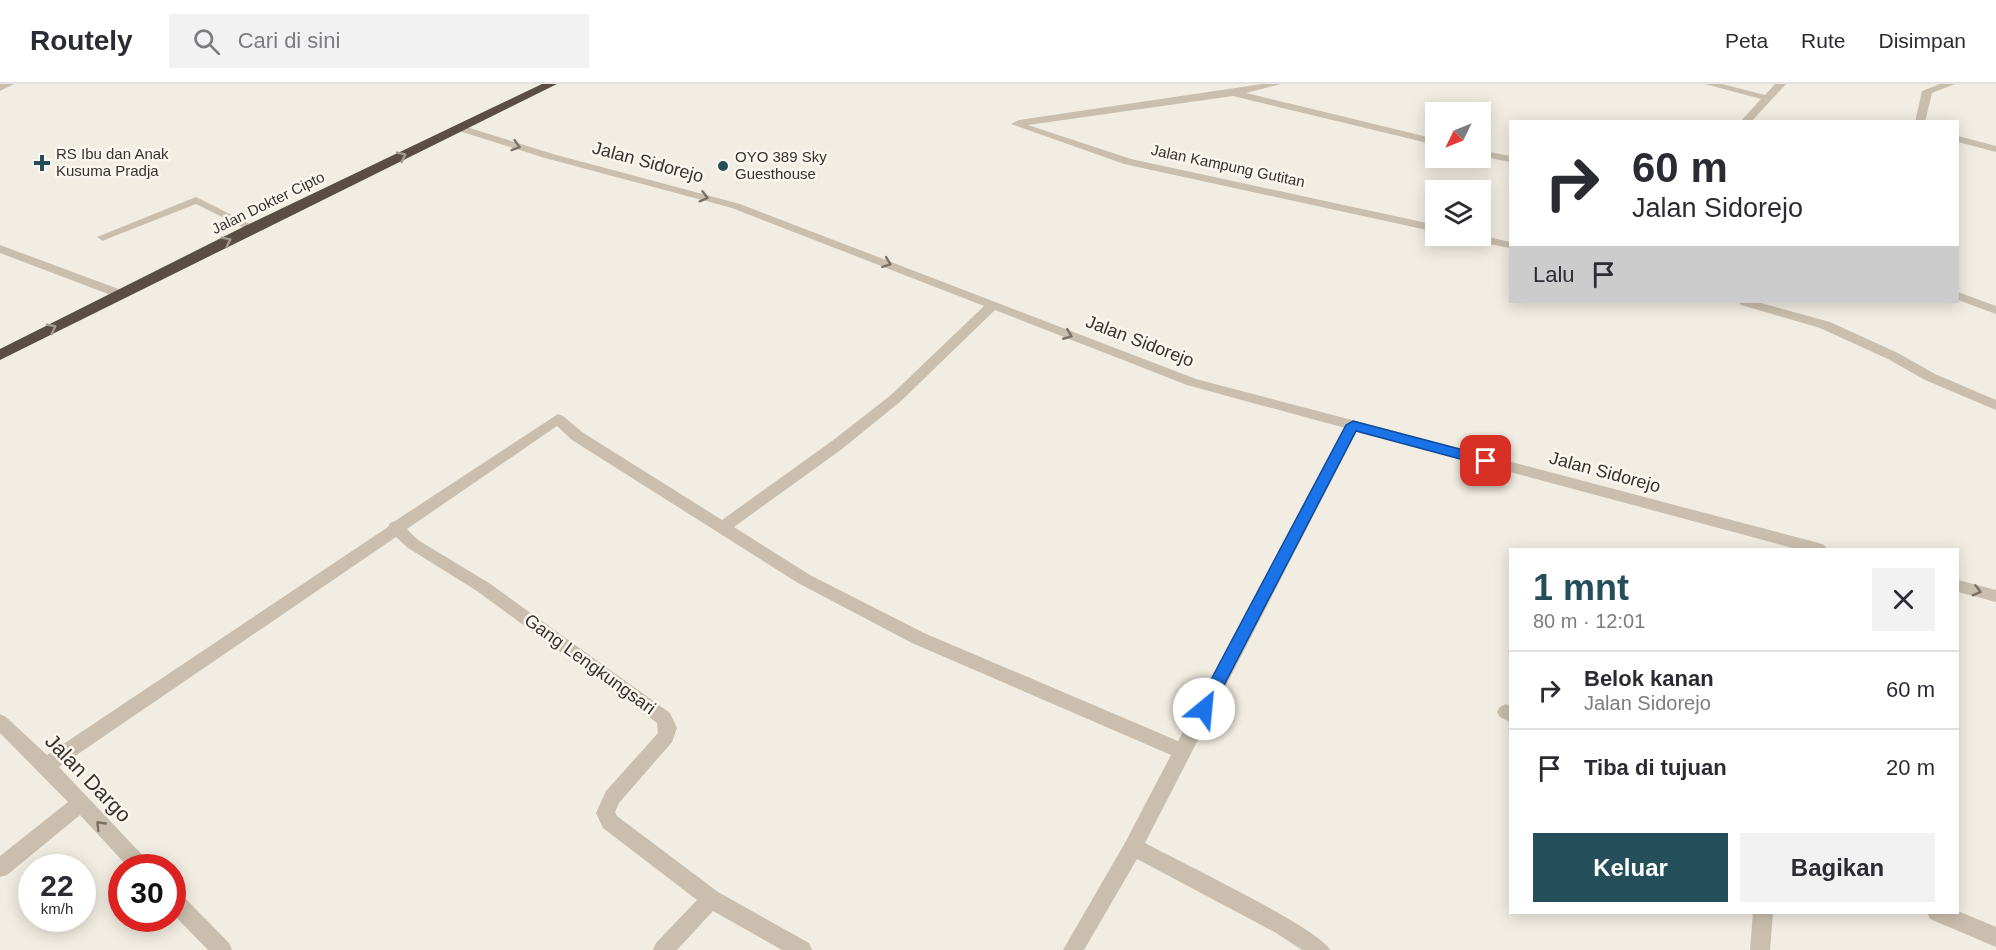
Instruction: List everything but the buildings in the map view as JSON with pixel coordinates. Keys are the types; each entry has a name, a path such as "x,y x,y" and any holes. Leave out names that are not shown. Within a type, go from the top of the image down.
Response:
{"highway":[{"name":"Jalan Dokter Cipto","path":"0,355 252,228 551,84"}],"street":[{"path":"1233,93 1276,84"},
{"path":"1710,84 1767,98"},
{"path":"1747,120 1781,84"},
{"path":"1920,120 1927,91 1950,84"},
{"path":"1233,93 1425,139"},
{"name":"Jalan Kampung Gutitan","path":"1233,93 1016,124 1128,162 1425,227"},
{"name":"Jalan Sidorejo","path":"460,128 549,156 736,206 1192,382 1815,548"},
{"path":"1959,139 1996,149"},
{"path":"1491,155 1509,159"},
{"path":"103,237 196,200 252,228"},
{"path":"1491,241 1509,245"},
{"path":"0,249 120,294"},
{"path":"1959,296 1996,310"},
{"path":"1748,303 1825,326 1893,356 1930,377 1996,405"},
{"path":"723,527 837,445 896,398 993,305"},
{"path":"46,766 395,527 558,419 577,436 781,566 918,638 1182,751"},
{"path":"1073,950 1133,847 1353,425"},
{"name":"Gang Lengkungsari","path":"395,527 413,544 483,587 664,718 668,728 666,737 612,797 605,813 610,822 711,899"},
{"path":"1959,586 1996,596"},
{"name":"Jalan Dargo","path":"0,722 46,766 128,854"},
{"path":"0,868 80,804"},
{"path":"1133,847 1283,926 1320,950"},
{"path":"663,950 711,899 802,950"},
{"path":"186,913 222,950"},
{"path":"1760,950 1763,914"},
{"path":"1942,914 1996,937"}],"place":[{"name":"RS Ibu dan Anak Kusuma Pradja","path":"42,163"},
{"name":"OYO 389 Sky Guesthouse","path":"723,166"}],"route":[{"path":"1204,709 1353,425 1486,461"}]}
